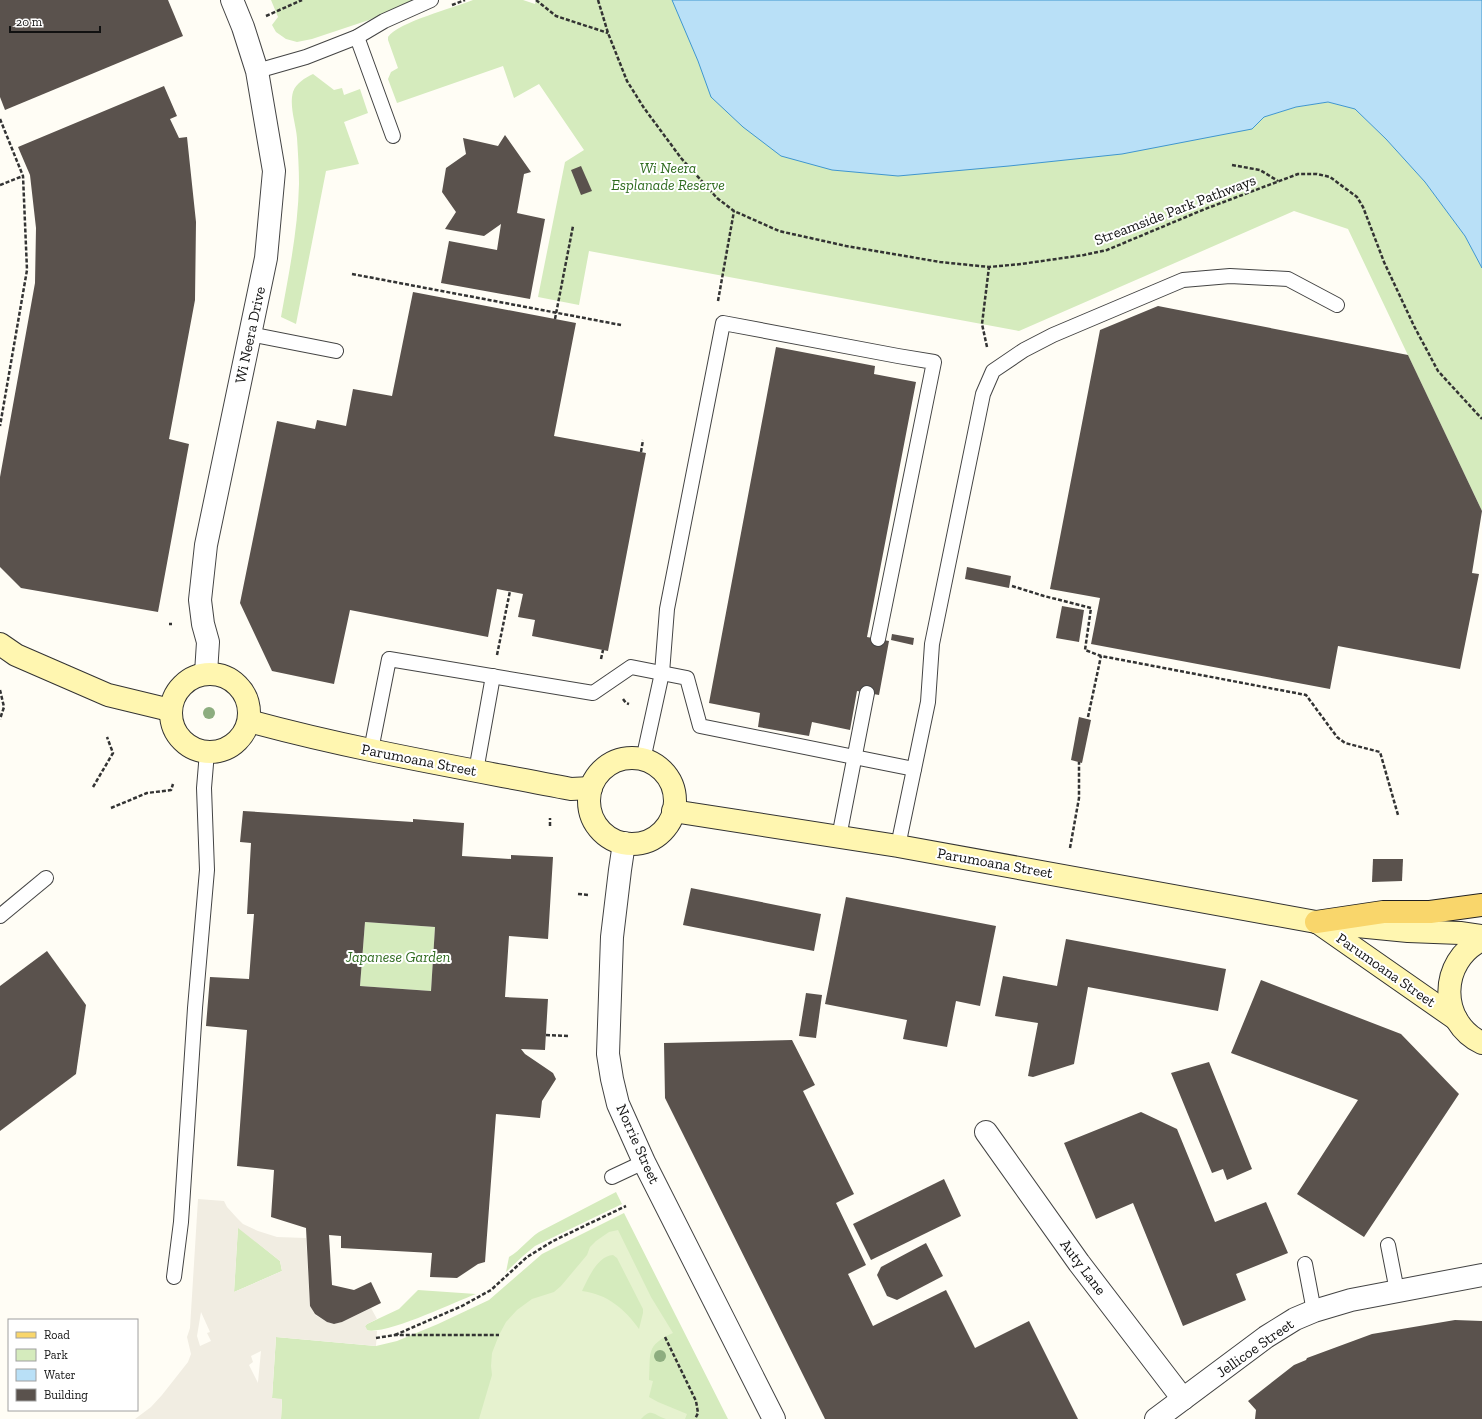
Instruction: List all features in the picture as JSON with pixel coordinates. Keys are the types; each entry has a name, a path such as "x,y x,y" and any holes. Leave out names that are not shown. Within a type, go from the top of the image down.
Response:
{"main road":[{"path":"0,644 16,655 108,695 170,710"},
{"path":"206,673 218,674 230,678 240,686 250,709 249,721 243,735 232,746 218,751 207,752 192,748 181,740 174,730 170,710 171,702 179,688 191,677 206,673"},
{"name":"Parumoana Street","path":"249,721 297,734 476,771 571,788 590,788"},
{"path":"626,758 635,758 651,762 669,779 674,794 673,811 666,825 655,836 640,842 624,843 609,837 593,820 589,804 590,788 598,774 611,763 626,758"},
{"name":"Parumoana Street","path":"673,811 898,846 1316,922 1408,931 1460,933 1482,936"},
{"path":"1316,922 1383,912 1430,912 1482,905"},
{"name":"Parumoana Street","path":"1316,922 1456,1019"},
{"path":"1480,1044 1468,1034 1456,1019 1451,1008 1449,995 1452,971 1458,960 1466,950 1482,940"}],"street":[{"name":"Wi Neera Drive","path":"206,673 208,642 203,624 200,600 206,545 266,258 274,171 257,71 243,26 232,0"},
{"name":"Norrie Street","path":"624,843 612,938 608,1054 618,1104 644,1162 774,1419"},
{"name":"Auty Lane","path":"986,1132 1079,1263 1183,1399"},
{"name":"Jellicoe Street","path":"1156,1419 1266,1337 1314,1311 1351,1300 1482,1275"}],"lane":[{"path":"257,71 306,57 357,37 384,21 431,0"},
{"path":"357,37 393,136"},
{"path":"898,846 928,702 930,669 935,630 982,394 993,371 1024,350 1054,335 1183,280 1230,276 1288,279 1337,305"},
{"path":"643,760 662,673 667,609 723,323 934,362 878,639"},
{"path":"250,334 336,351"},
{"path":"371,750 389,659 593,693 631,667 687,678 700,726 914,769"},
{"path":"476,771 493,676"},
{"path":"838,837 867,693"},
{"path":"174,1277 181,1222 195,1016 207,870 204,788 207,752"},
{"path":"0,916 46,878"},
{"path":"612,1177 644,1162"},
{"path":"1388,1245 1397,1291"},
{"path":"1305,1264 1314,1311"}],"path":[{"path":"243,26 302,0"},
{"path":"536,0 556,16 608,33"},
{"name":"Streamside Park Pathways","path":"598,0 608,33 627,81 644,108 680,158 717,198 734,211 779,231 846,246 940,262 989,267 1084,255 1107,250 1205,209 1298,174 1317,174 1330,177 1357,198 1363,206 1384,262 1414,326 1438,370 1482,419"},
{"path":"0,119 23,176 27,270 0,426"},
{"path":"1232,165 1260,170 1278,182"},
{"path":"0,185 23,176"},
{"path":"717,306 734,211"},
{"path":"555,319 573,226"},
{"path":"989,267 982,324 993,371"},
{"path":"352,274 621,325"},
{"path":"641,452 643,440"},
{"path":"1012,586 1091,608 1085,650 1101,656 1306,695 1336,737 1345,743 1380,752 1398,815"},
{"path":"493,676 510,591"},
{"path":"1088,717 1101,656"},
{"path":"0,690 4,707 0,719"},
{"path":"93,787 112,753 107,737"},
{"path":"1070,848 1079,798 1079,762"},
{"path":"111,808 148,793 172,790 173,784"},
{"path":"550,818 550,826"},
{"path":"578,894 589,895"},
{"path":"546,1034 568,1036"},
{"path":"395,1335 462,1306 491,1290 527,1257 553,1241 626,1206"},
{"path":"376,1338 395,1335 499,1335"},
{"path":"665,1337 696,1402 698,1413 695,1419"}],"green space":[{"path":"271,0 414,0 369,20 312,39 297,42 286,39 276,32 272,25 278,17"},
{"name":"Wi Neera Esplanade Reserve","path":"473,0 523,0 535,4 536,0 1249,0 1264,117 1296,107 1328,102 1355,109 1386,139 1425,182 1465,236 1482,268 1482,511 1348,229 1294,211 1019,331 589,251 579,305 538,297 565,162 584,150 539,84 514,98 503,66 397,103 388,79 391,72 398,68 388,40 388,37 394,31 414,21"},
{"path":"313,74 334,90 342,88 344,95 360,89 368,113 344,122 359,164 326,171 296,324 281,317 293,251 298,201 298,149 292,109 292,97 294,89 299,83"},
{"name":"Japanese Garden","path":"365,922 435,927 431,991 360,986"},
{"path":"616,1192 622,1204 535,1246 506,1272 509,1257 539,1232"},
{"path":"624,1213 728,1419 281,1419 282,1400 272,1398 276,1337 376,1346 397,1341 489,1300 542,1254"},
{"path":"238,1227 280,1261 282,1271 234,1292"},
{"path":"618,1230 651,1297 673,1333 658,1342 651,1351 649,1380 653,1381 649,1397 687,1414 685,1419 666,1419 653,1413 648,1413 641,1419 479,1419 492,1375 492,1353 506,1322 517,1310 532,1299 554,1292 561,1286 587,1255 590,1247 609,1232","holes":["613,1255 617,1258 643,1309 639,1329 628,1315 615,1304 599,1295 582,1291 590,1275 602,1259"]},
{"path":"418,1290 476,1294 388,1328 375,1331 366,1330 365,1326 367,1324 399,1309"}],"shaded area":[{"path":"198,1199 224,1201 227,1207 243,1224 258,1231 277,1237 306,1238 310,1306 315,1315 334,1324 342,1322 371,1308 377,1319 365,1326 368,1331 377,1331 376,1346 276,1337 272,1398 282,1399 281,1419 135,1419 151,1407 188,1362 191,1354 187,1337 190,1328","holes":["238,1228 280,1261 282,1271 234,1292","201,1312 210,1332 207,1333 211,1341 200,1346 197,1336","261,1351 258,1383 249,1365 253,1362 251,1356"]}],"water":[{"path":"672,0 1482,0 1482,268 1465,236 1425,182 1386,139 1355,109 1328,102 1296,107 1264,117 1252,129 1122,154 1009,166 898,176 832,170 781,156 743,127 711,97 698,61"}],"building":[{"path":"0,0 168,0 183,36 5,110 0,97"},
{"path":"164,86 177,116 170,119 179,138 187,137 196,222 195,300 169,439 189,444 158,612 21,588 0,567 0,477 35,283 36,228 30,175 18,147"},
{"path":"505,135 531,172 524,174 517,213 545,219 530,299 441,283 449,241 497,250 501,224 484,236 445,229 456,212 442,192 446,168 466,154 463,138 498,146"},
{"path":"581,166 592,191 581,195 571,170"},
{"path":"413,292 576,323 554,436 646,453 608,651 532,636 535,620 518,617 523,594 497,589 488,637 350,610 334,684 272,671 240,603 277,421 315,429 317,420 346,426 353,389 392,396"},
{"path":"1158,306 1408,355 1482,511 1472,573 1479,574 1460,669 1338,646 1330,689 1091,644 1100,598 1050,589 1100,330"},
{"path":"776,347 875,366 874,374 916,382 867,637 889,641 879,695 857,691 850,730 812,722 809,736 758,727 760,713 709,703"},
{"path":"967,567 1011,576 1009,588 965,579"},
{"path":"1062,606 1084,610 1079,642 1056,638"},
{"path":"892,634 914,638 913,645 891,640"},
{"path":"1079,717 1091,720 1082,763 1071,760"},
{"path":"243,811 413,822 413,819 464,823 462,856 511,859 511,855 553,857 548,939 509,936 505,997 548,999 545,1050 521,1049 525,1054 553,1073 556,1079 542,1101 540,1118 496,1114 485,1262 478,1264 457,1278 430,1277 432,1253 341,1248 341,1236 329,1235 332,1285 354,1290 371,1282 381,1303 342,1322 334,1324 327,1322 315,1314 310,1306 306,1228 271,1217 274,1170 237,1166 247,1030 206,1026 210,977 249,979 254,914 247,914 251,843 240,842","holes":["365,922 435,927 431,991 360,986"]},
{"path":"1373,859 1403,859 1402,881 1372,882"},
{"path":"691,888 821,914 814,951 683,925"},
{"path":"846,897 996,926 980,1006 956,1001 947,1047 903,1039 907,1020 825,1004"},
{"path":"1066,939 1226,969 1218,1011 1088,987 1074,1064 1033,1077 1028,1076 1038,1023 995,1016 1003,976 1057,986"},
{"path":"47,951 86,1005 76,1074 0,1131 0,986"},
{"path":"1261,980 1401,1034 1459,1094 1364,1237 1297,1194 1358,1100 1231,1053"},
{"path":"806,993 822,995 816,1038 799,1036"},
{"path":"792,1040 815,1085 803,1091 854,1194 836,1203 866,1265 848,1274 873,1326 946,1290 975,1348 1029,1321 1078,1419 825,1419 665,1098 664,1043"},
{"path":"1209,1062 1252,1169 1227,1180 1223,1169 1212,1173 1171,1073"},
{"path":"1141,1112 1177,1129 1215,1222 1266,1202 1288,1253 1236,1274 1246,1300 1183,1326 1133,1203 1096,1219 1064,1143"},
{"path":"944,1179 961,1216 871,1260 853,1224"},
{"path":"926,1243 943,1276 897,1300 887,1296 877,1275 881,1267"},
{"path":"1455,1320 1482,1321 1482,1419 1255,1419 1256,1410 1248,1401 1294,1365 1306,1360 1307,1358 1372,1334"}]}
